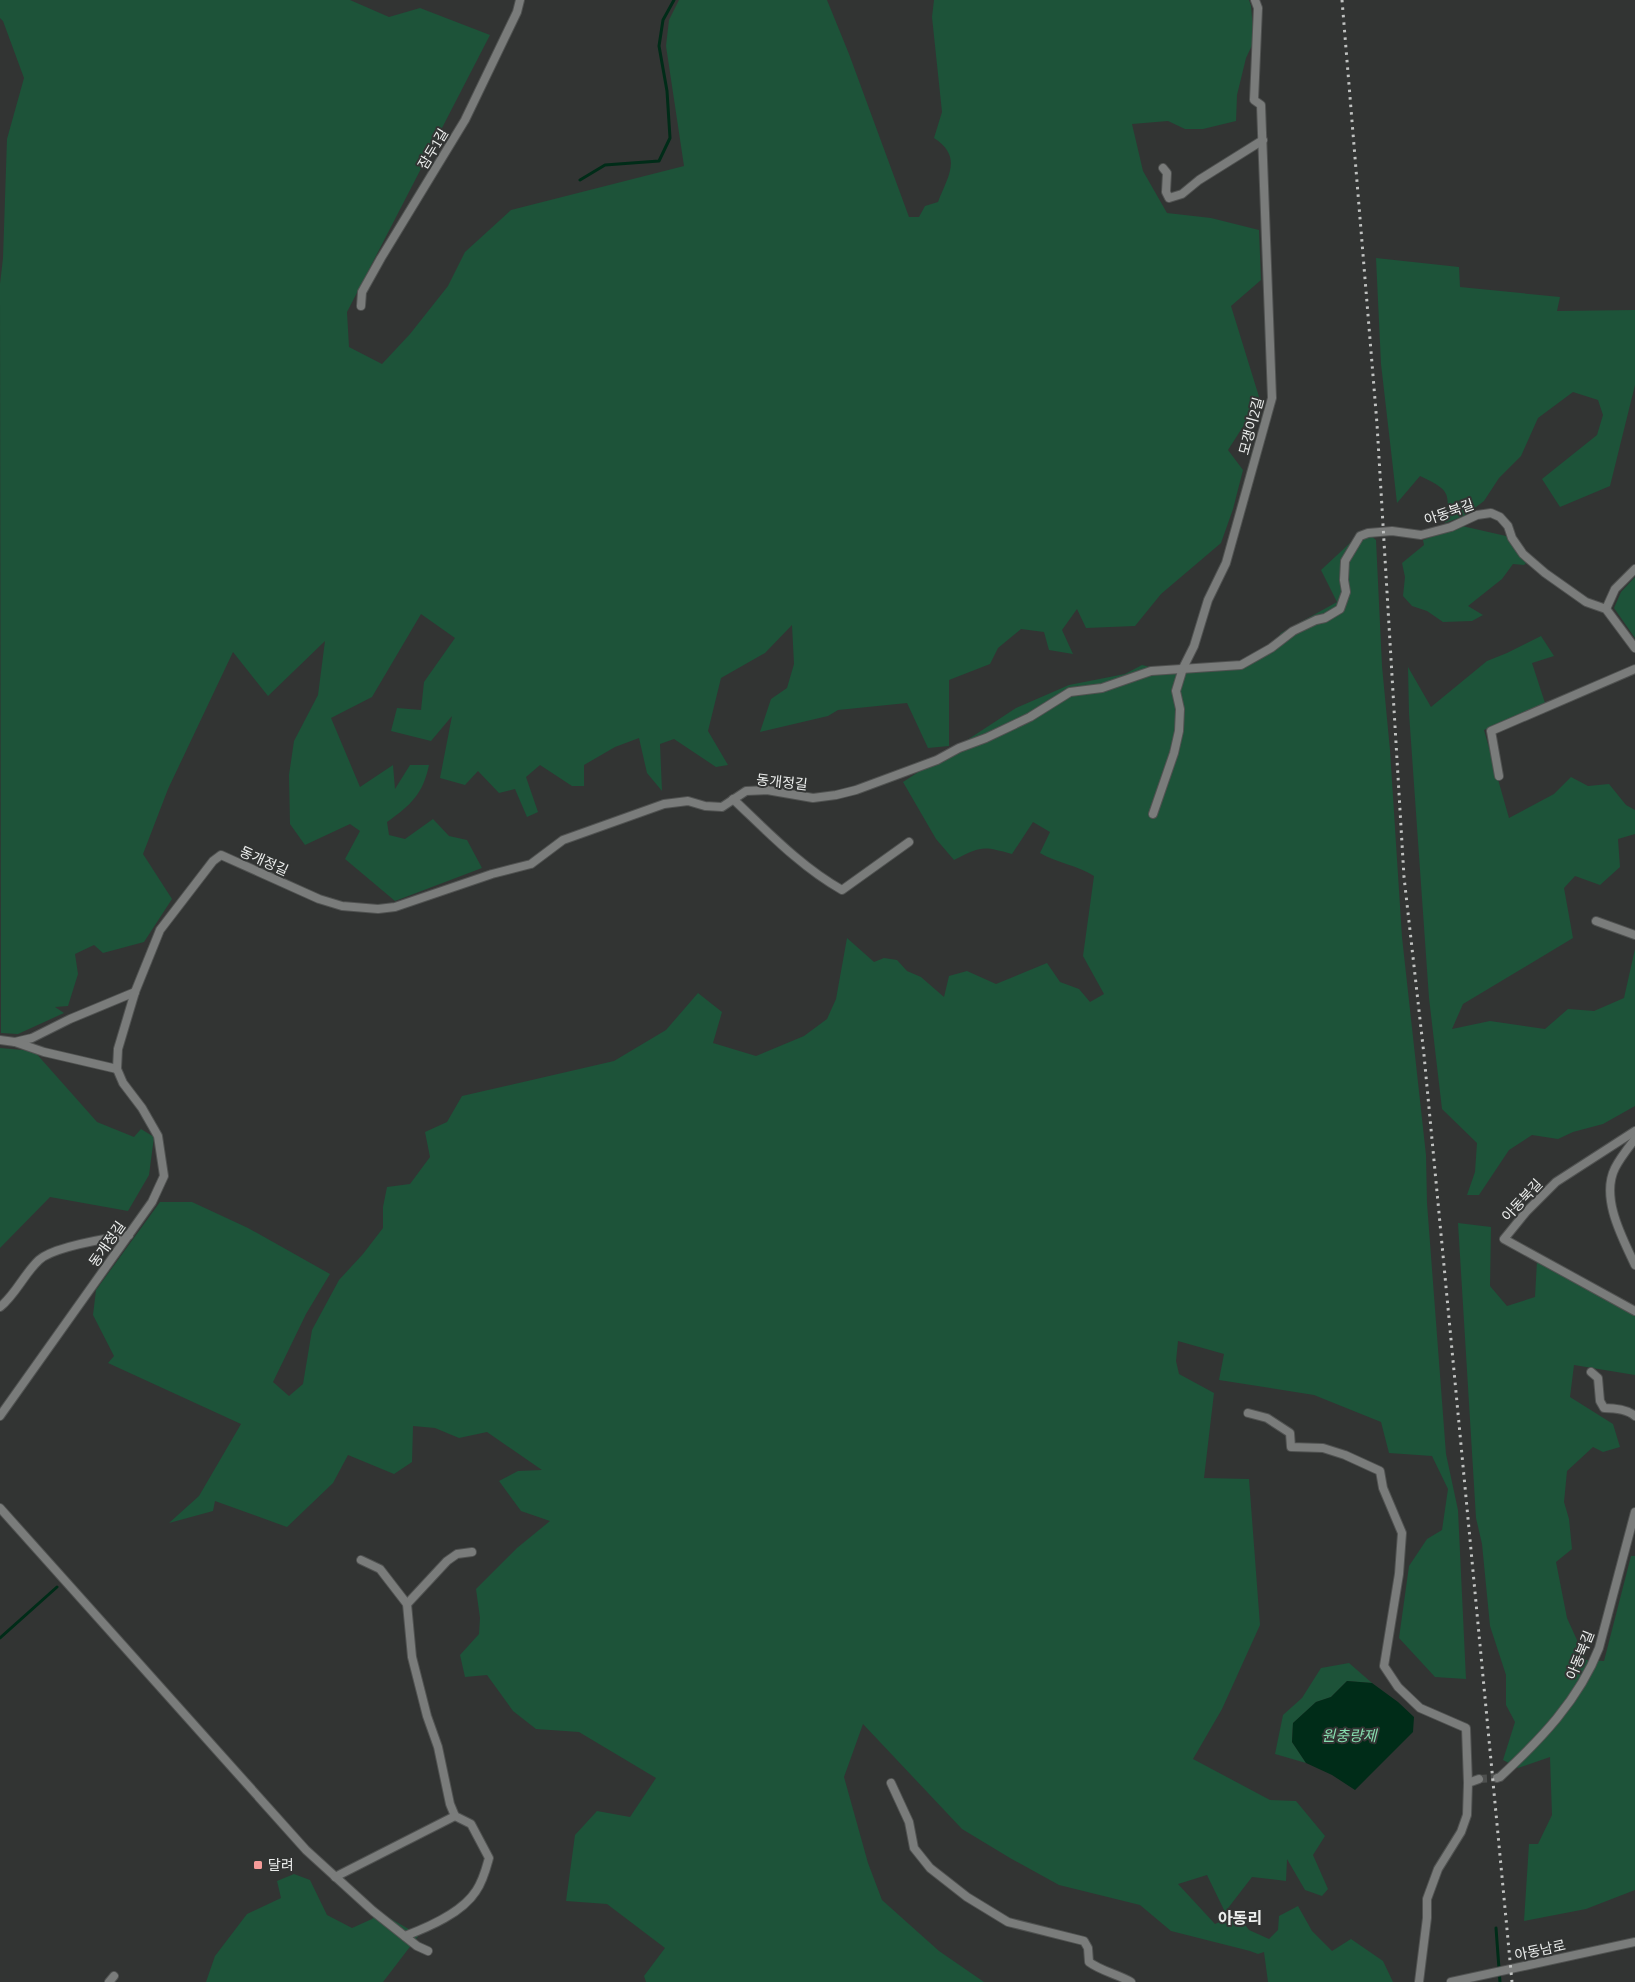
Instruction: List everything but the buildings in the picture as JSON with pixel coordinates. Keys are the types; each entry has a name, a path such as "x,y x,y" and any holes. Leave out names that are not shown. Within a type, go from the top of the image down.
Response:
{"street":[{"name":"잠두1길","path":"360,306 362,292 381,258 465,120 517,12 520,0"},
{"name":"모갱이2길","path":"1153,814 1174,753 1179,731 1180,709 1176,691 1183,668 1194,646 1208,600 1226,563 1272,398 1263,140 1260,105 1254,100 1258,8 1256,0"},
{"path":"1163,168 1167,173 1166,192 1169,198 1182,194 1199,180 1263,140"},
{"name":"아동북길","path":"860,788 937,760 959,748 986,738 1030,717 1070,692 1102,688 1151,671 1241,665 1294,631 1340,609 1346,592 1344,580 1345,560 1360,536 1368,534 1392,531 1422,535 1451,527 1477,515 1491,513 1500,517 1508,526 1512,538 1524,554 1545,573 1586,602 1606,609"},
{"path":"1635,569 1615,589 1606,609 1635,648"},
{"path":"1499,776 1491,731 1635,669"},
{"name":"동개정길","path":"0,1416 152,1202 164,1176 158,1136 142,1108 123,1083 117,1069 118,1049 135,992 160,930 212,861 221,855 319,899 342,906 378,910 395,907 492,874 531,864 562,840 664,804 688,801 705,806 722,807 746,791 767,790 812,798 836,795 860,788"},
{"path":"733,800 778,842 822,879 842,890 909,842"},
{"path":"1596,921 1635,935"},
{"path":"15,1042 32,1038 70,1019 135,992"},
{"path":"0,1040 15,1042 44,1052 117,1069"},
{"name":"아동북길","path":"1635,1131 1556,1182 1526,1212 1504,1239 1635,1311"},
{"path":"1635,1139 1614,1170 1610,1192 1615,1221 1635,1266"},
{"path":"0,1308 8,1301 41,1258 91,1241 128,1235"},
{"path":"1592,1372 1598,1378 1600,1401 1604,1408 1617,1409 1632,1413 1635,1416"},
{"path":"1248,1413 1267,1418 1290,1433 1291,1447 1323,1448 1345,1455 1380,1471 1383,1488 1402,1533 1399,1574 1384,1666 1398,1687 1420,1708 1466,1728 1467,1816 1461,1832 1438,1869 1427,1899 1427,1918 1419,1982"},
{"path":"0,1508 306,1850 417,1946 428,1951"},
{"name":"아동북길","path":"1497,1778 1529,1749 1561,1713 1577,1693 1591,1668 1599,1648 1635,1512"},
{"path":"407,1604 447,1561 457,1554 472,1552"},
{"path":"361,1560 380,1569 389,1578 407,1604 413,1664 436,1741 450,1804 455,1816 470,1824 489,1858 476,1892 459,1908 434,1925 405,1936"},
{"path":"1468,1783 1479,1779"},
{"path":"891,1783 909,1822 914,1848 930,1868 967,1898 1008,1922 1084,1941 1088,1948 1089,1962 1095,1967 1118,1974 1131,1982"},
{"path":"335,1877 455,1816"},
{"name":"아동남로","path":"1451,1982 1635,1942"}],"shaded area":[{"path":"0,0 350,0 389,17 420,8 490,35 347,312 349,347 382,364 410,334 448,286 465,252 511,210 684,166 666,46 669,20 679,0 827,0 909,217 919,217 925,206 938,202 951,167 948,152 934,138 942,112 932,17 934,0 1249,0 1254,41 1246,58 1237,95 1236,121 1203,129 1185,129 1168,121 1132,124 1143,171 1167,213 1211,218 1259,230 1261,280 1231,306 1260,400 1228,450 1243,470 1233,509 1221,543 1161,594 1135,626 1086,628 1077,609 1062,630 1073,654 1049,650 1044,632 1021,629 998,648 990,664 949,680 949,746 928,748 907,703 838,710 828,716 760,732 771,699 787,688 794,664 792,625 765,653 721,678 708,731 728,765 716,767 674,739 660,744 662,791 647,773 639,738 615,747 584,765 584,786 572,786 540,765 526,777 538,812 527,817 515,789 499,793 478,771 465,785 440,778 452,716 431,741 391,731 397,708 421,710 424,682 455,638 421,614 372,697 331,718 360,787 393,765 395,789 410,765 429,765 423,784 415,798 387,822 389,835 405,839 433,819 449,836 467,840 482,868 395,901 345,859 360,831 350,824 305,845 290,824 289,775 294,741 318,695 325,641 268,696 233,652 168,789 143,854 172,899 144,942 103,953 94,945 75,954 78,974 68,1006 55,1007 64,1013 18,1034 1,1033 0,284 3,258 7,139 24,78 3,21 0,18"},
{"path":"1376,258 1459,267 1460,287 1560,297 1557,311 1635,310 1635,385 1610,486 1560,507 1542,479 1597,435 1603,415 1598,400 1573,392 1538,418 1521,456 1499,478 1484,501 1464,516 1445,523 1448,505 1446,493 1437,485 1420,476 1397,503 1381,364"},
{"path":"1462,526 1506,536 1527,562 1524,565 1513,564 1502,579 1468,606 1483,615 1472,621 1443,622 1427,611 1412,606 1403,596 1405,577 1402,563 1424,545 1423,540"},
{"path":"1364,530 1376,540 1382,666 1390,750 1402,937 1426,1155 1427,1203 1446,1454 1458,1510 1466,1679 1435,1677 1399,1638 1409,1566 1427,1539 1442,1530 1448,1489 1432,1456 1389,1453 1381,1422 1314,1395 1219,1380 1224,1354 1178,1341 1176,1361 1179,1374 1214,1393 1204,1478 1249,1479 1260,1625 1222,1709 1193,1759 1270,1800 1296,1801 1325,1836 1313,1855 1328,1889 1322,1896 1305,1890 1287,1859 1286,1881 1252,1877 1225,1912 1207,1875 1178,1884 1215,1924 1237,1914 1249,1930 1269,1939 1278,1930 1279,1916 1298,1906 1312,1931 1332,1951 1351,1939 1383,1961 1393,1982 1268,1982 1264,1952 1258,1954 1171,1931 1140,1905 1059,1885 962,1829 863,1724 844,1777 868,1863 882,1900 939,1951 984,1982 646,1982 644,1976 665,1948 607,1904 566,1901 575,1835 597,1811 630,1817 656,1778 579,1732 536,1729 513,1711 487,1675 465,1677 460,1655 479,1634 480,1618 476,1589 517,1548 550,1521 521,1511 499,1481 518,1471 542,1470 487,1432 459,1438 435,1428 413,1426 412,1462 394,1474 348,1455 333,1483 287,1527 215,1501 213,1511 169,1523 199,1496 241,1424 108,1363 114,1356 93,1315 96,1290 160,1202 192,1202 248,1228 330,1274 306,1314 273,1382 289,1396 303,1384 312,1330 339,1280 363,1254 383,1228 383,1207 387,1187 410,1184 430,1157 425,1132 447,1122 462,1096 614,1061 666,1030 698,993 722,1012 713,1043 756,1056 804,1036 827,1019 836,999 847,938 874,962 884,958 897,960 907,971 921,977 944,997 949,976 967,971 996,984 1047,963 1060,982 1079,989 1090,1002 1104,994 1083,956 1094,876 1040,853 1050,832 1033,822 1012,854 982,849 954,860 936,839 903,782 1016,708 1069,685 1125,674 1142,665 1174,673 1190,672 1264,657 1281,633 1337,602 1321,570"},
{"path":"1635,577 1635,638 1614,608 1621,592"},
{"path":"1541,636 1554,656 1532,663 1545,703 1484,730 1509,818 1554,794 1571,777 1588,786 1609,784 1626,805 1635,810 1635,834 1618,839 1620,867 1600,885 1575,876 1564,888 1573,938 1463,1004 1452,1029 1490,1021 1545,1029 1568,1009 1594,1011 1624,998 1635,949 1635,1106 1603,1124 1573,1132 1558,1139 1532,1135 1509,1150 1479,1195 1467,1195 1475,1172 1477,1143 1442,1109 1429,998 1409,713 1408,667 1431,707 1487,661"},
{"path":"0,1048 34,1051 97,1122 134,1137 141,1129 154,1137 149,1175 128,1211 50,1197 0,1248"},
{"path":"1458,1223 1491,1227 1490,1286 1507,1306 1535,1297 1537,1261 1635,1316 1635,1375 1574,1365 1570,1397 1613,1424 1620,1447 1603,1452 1593,1447 1567,1471 1564,1502 1569,1519 1572,1549 1556,1562 1567,1618 1586,1660 1604,1661 1631,1556 1635,1556 1635,1890 1586,1909 1524,1921 1529,1844 1538,1844 1552,1815 1550,1757 1518,1768 1503,1760 1515,1722 1506,1705 1506,1675 1490,1626 1482,1544 1476,1518"},
{"path":"1349,1663 1372,1683 1347,1681 1331,1697 1316,1702 1293,1723 1292,1742 1306,1763 1275,1754 1283,1715 1302,1698 1321,1668"},
{"path":"294,1874 310,1880 327,1915 352,1928 372,1919 379,1912 419,1935 383,1982 206,1982 215,1956 247,1914 281,1898 277,1881"}],"water":[{"name":"원충량제","path":"1347,1681 1372,1683 1398,1702 1414,1717 1413,1732 1355,1790 1332,1775 1306,1763 1292,1742 1293,1723 1316,1702 1331,1697"}],"waterway":[{"path":"580,180 605,165 659,161 670,138 667,91 659,46 663,20 674,0"},
{"path":"0,1638 57,1587"},
{"path":"1496,1928 1500,1982"}],"tunnel":[{"path":"1479,1779 1497,1778"}],"railway":[{"path":"1342,0 1377,424 1404,877 1424,1055 1512,1982"}],"place":[{"name":"달려","path":"258,1865"}],"district":[{"name":"아동리","path":"1240,1918"}]}
